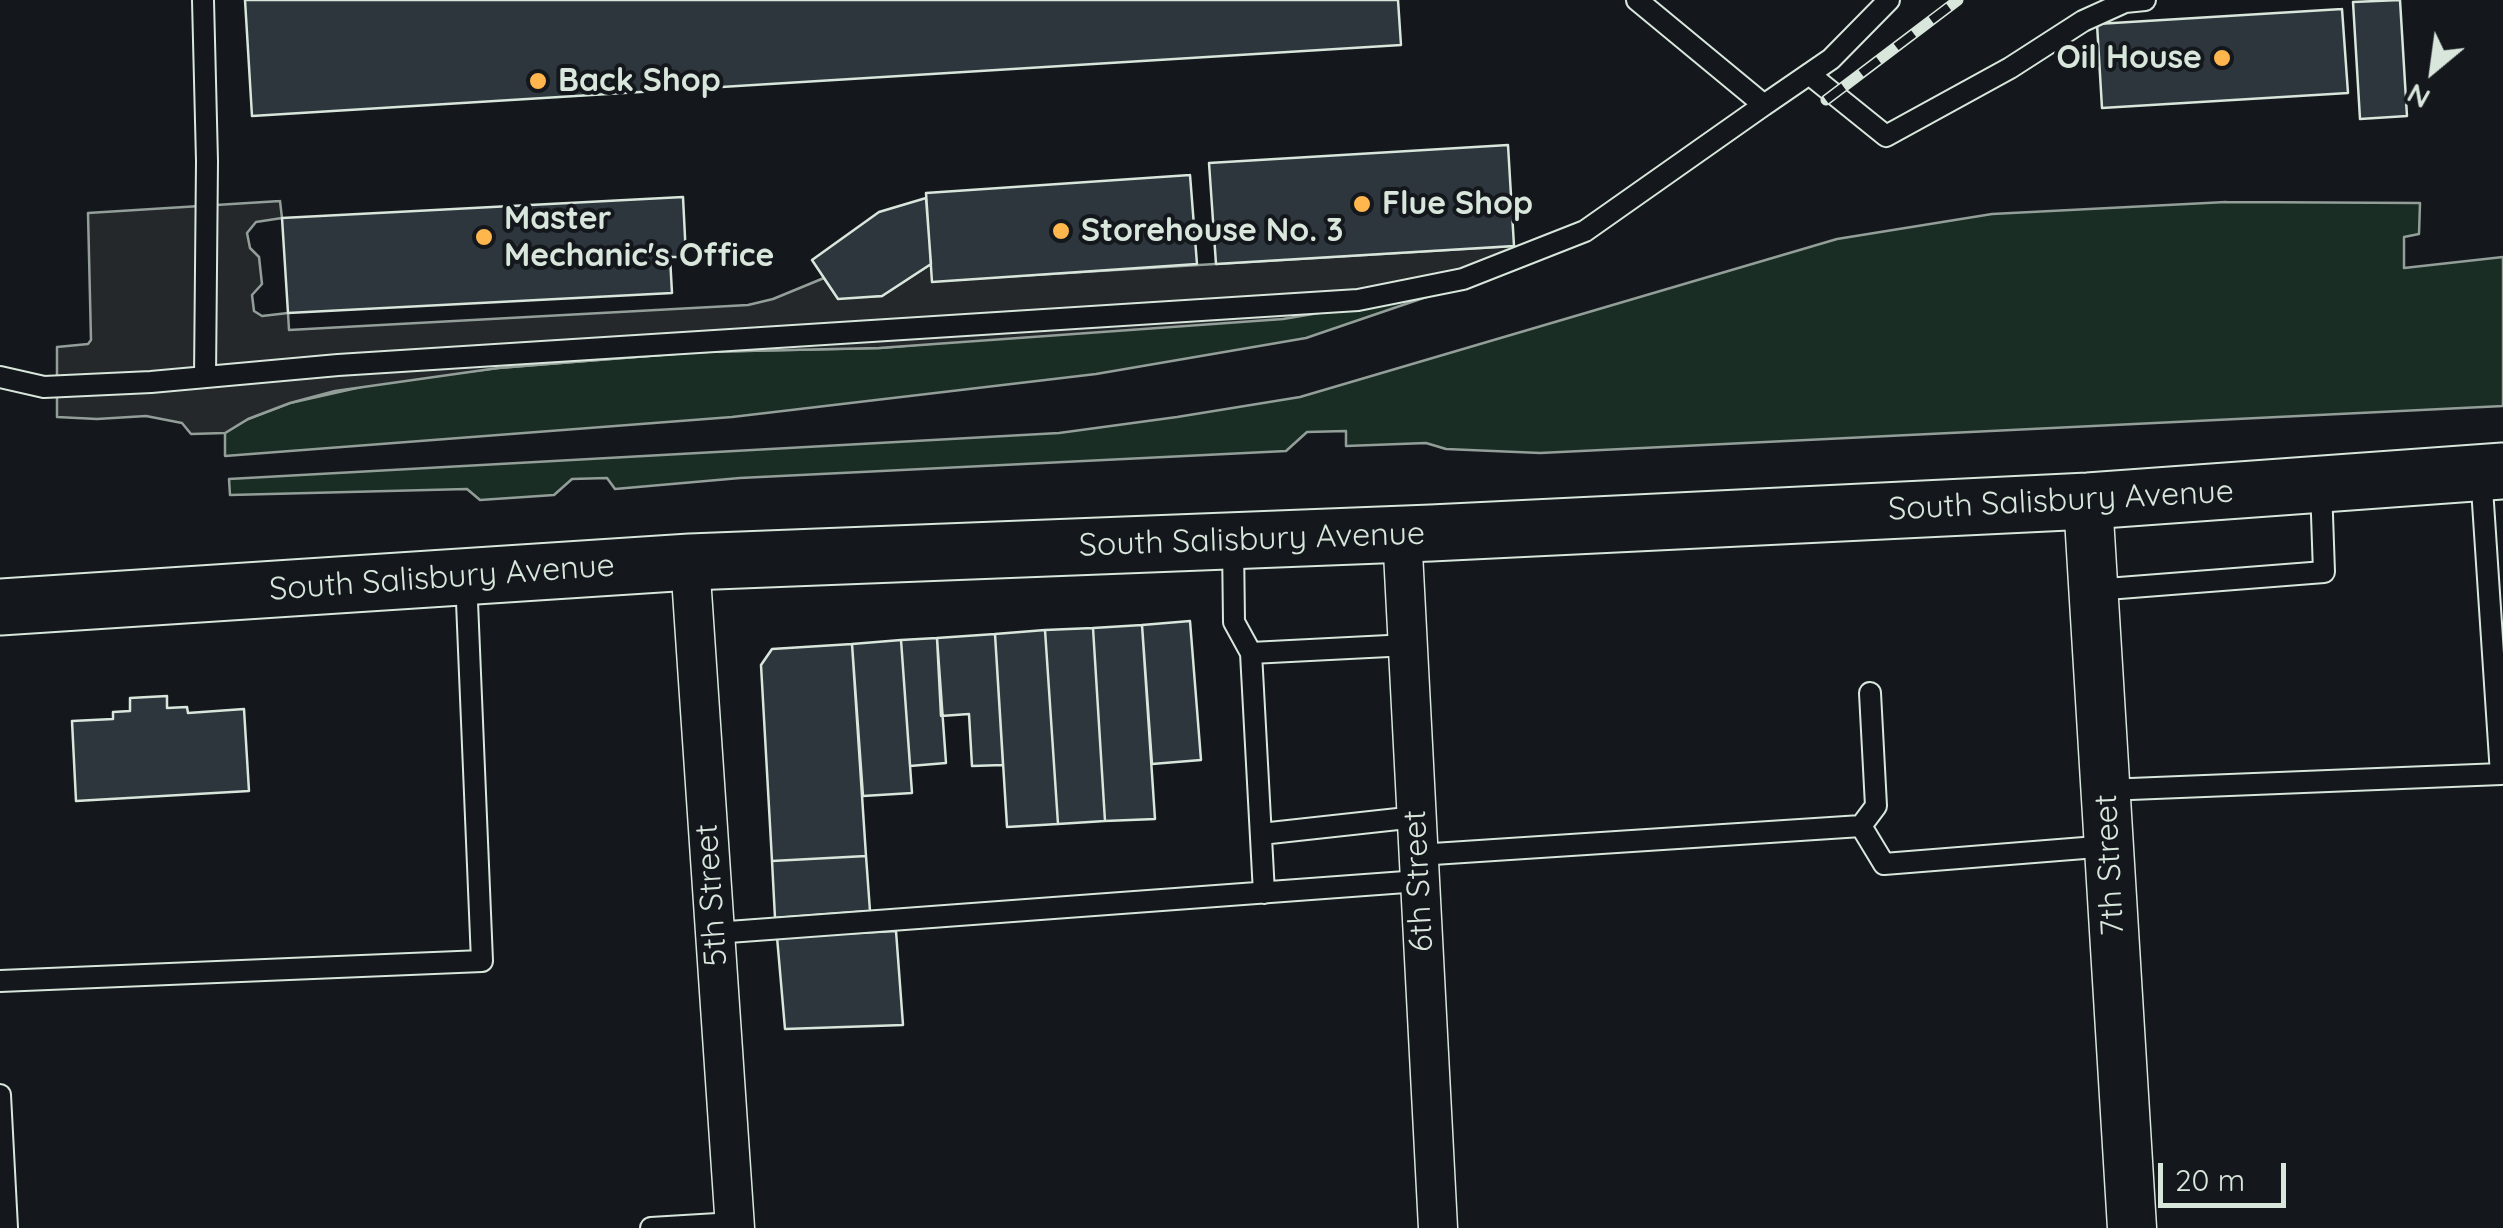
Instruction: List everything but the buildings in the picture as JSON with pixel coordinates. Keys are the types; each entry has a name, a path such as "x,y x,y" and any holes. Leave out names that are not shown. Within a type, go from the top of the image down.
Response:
{"main road":[{"name":"South Salisbury Avenue","path":"0,607 690,562 1402,534 2088,501 2492,472"}],"street":[{"name":"7th Street","path":"2088,501 2132,1228"},
{"name":"6th Street","path":"1402,534 1438,1228"},
{"name":"5th Street","path":"690,562 735,1225"}],"lane":[{"path":"203,0 207,161 205,377"},
{"path":"1637,0 1764,105"},
{"path":"0,377 44,387 1358,300 1463,279 1585,231 1830,59 1890,0"},
{"path":"1809,74 1886,136 2010,68 2083,21 2124,2 2145,0"},
{"path":"2106,790 2501,774 2492,472"},
{"path":"2094,590 2324,572 2320,485"},
{"path":"1233,540 1234,622 1251,652 1264,893"},
{"path":"0,981 482,961 466,576"},
{"path":"1251,652 1408,645"},
{"path":"715,933 1264,893 1418,868 1862,826 1876,806 1870,693"},
{"path":"1260,834 1416,817"},
{"path":"1862,826 1884,864 2109,846"},
{"path":"0,1095 7,1228"},
{"path":"651,1228 735,1225"}],"green space":[{"path":"2226,202 2420,203 2419,234 2404,237 2404,268 2503,257 2503,406 1540,453 1446,449 1426,443 1346,446 1346,431 1307,432 1286,451 740,478 615,489 607,478 572,479 554,495 480,500 467,489 230,495 229,479 1059,433 1177,417 1300,397 1837,239 1992,214"},
{"path":"1438,293 1306,338 1096,374 732,417 225,456 225,433 248,419 290,403 379,383 498,368 698,352 880,348 1069,332"}],"shaded area":[{"path":"280,201 282,218 256,222 247,233 250,248 259,257 262,284 252,295 254,311 262,316 288,313 289,330 748,305 824,278 838,298 882,296 931,264 933,281 1514,246 1513,270 1438,293 1283,319 879,348 698,352 498,368 335,391 248,419 225,433 191,434 182,423 146,416 57,417 57,347 88,344 91,340 88,213"}],"railway":[{"path":"1826,100 1958,0"}],"place":[{"name":"Oil House","path":"2222,58"},
{"name":"Back Shop","path":"538,81"},
{"name":"Flue Shop","path":"1362,204"},
{"name":"Storehouse No. 3","path":"1061,231"},
{"name":"Master Mechanic's Office","path":"484,237"}]}
